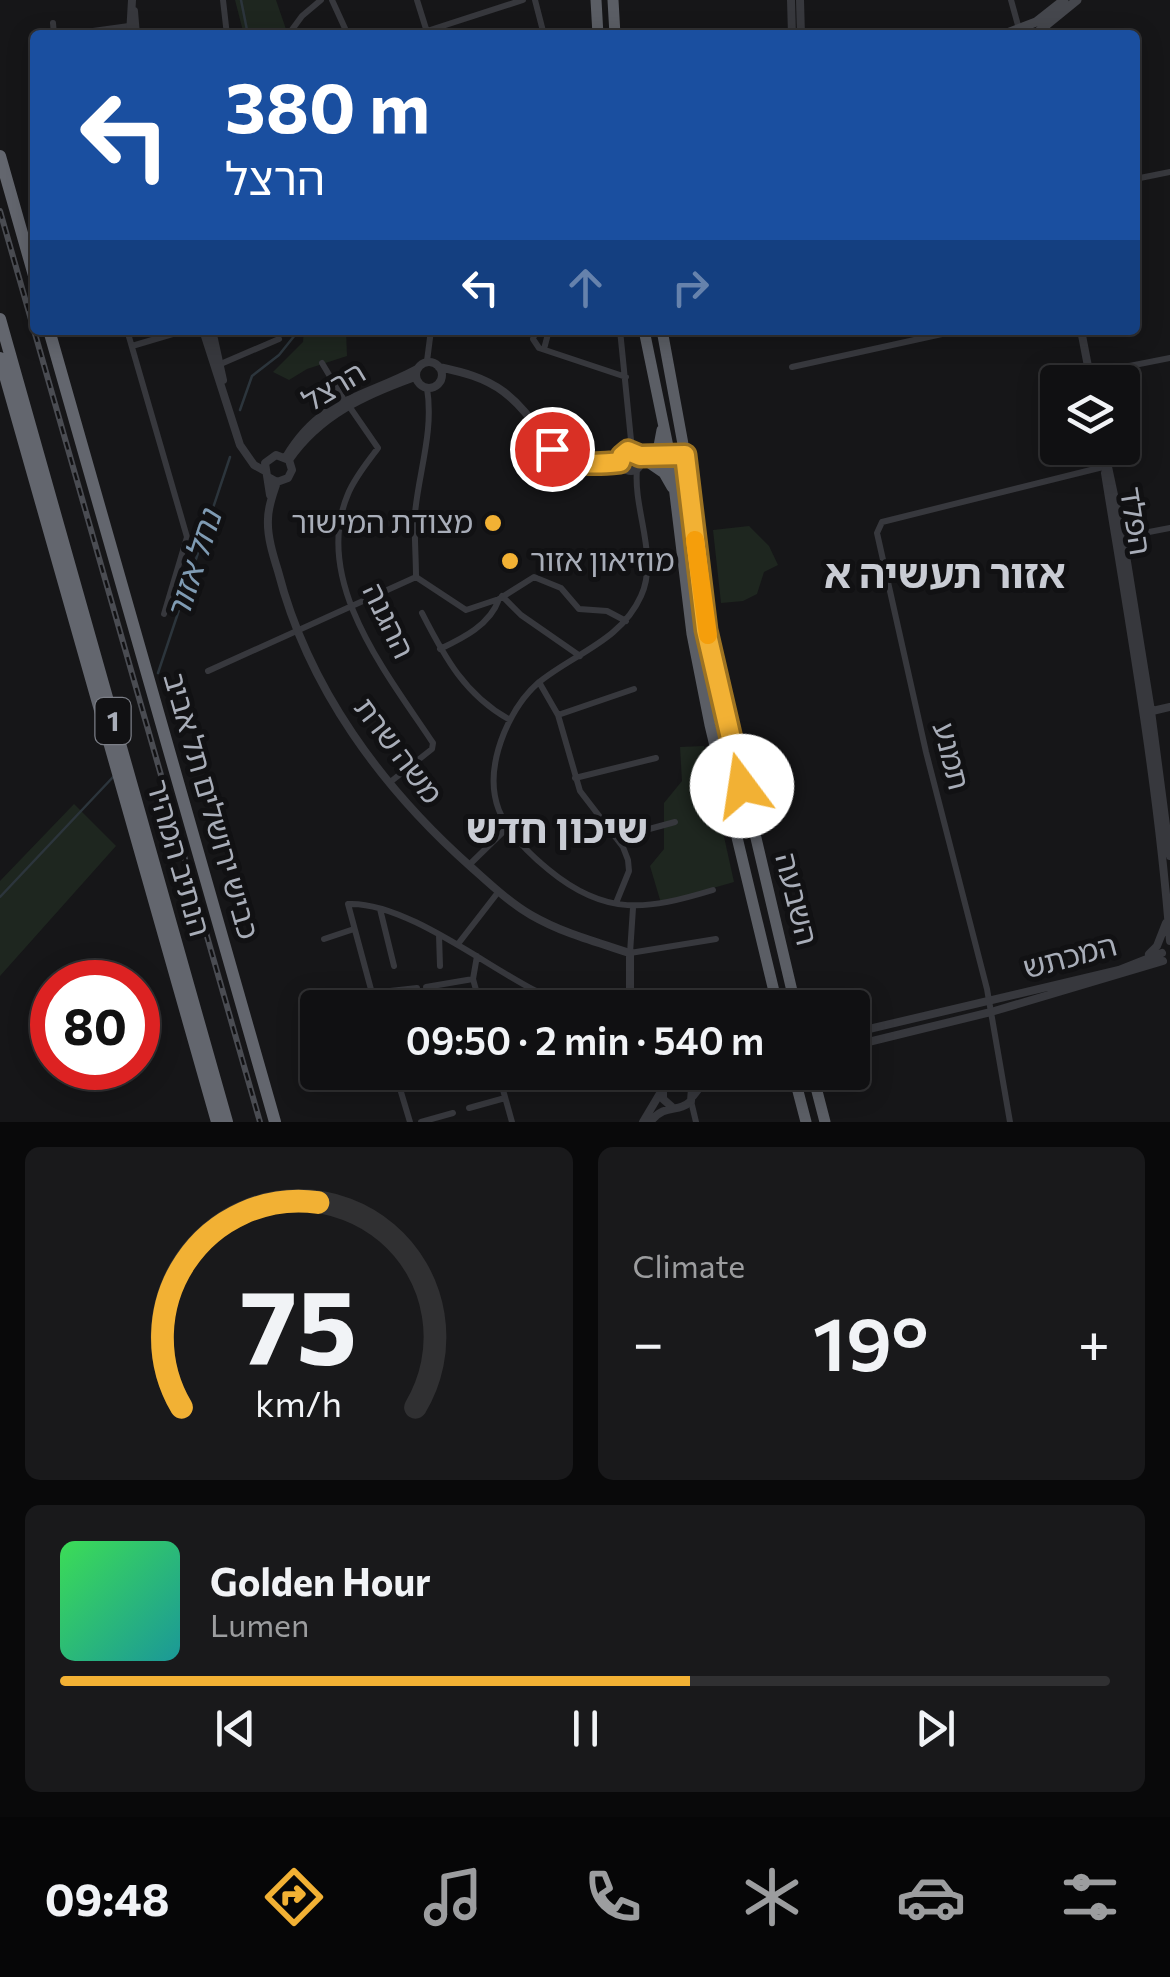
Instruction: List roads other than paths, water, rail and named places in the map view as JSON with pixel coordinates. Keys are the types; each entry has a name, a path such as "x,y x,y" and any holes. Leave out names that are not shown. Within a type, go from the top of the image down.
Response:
{"highway":[{"path":"612,0 615,30"},
{"path":"596,2 599,30"},
{"path":"0,156 30,261"},
{"name":"הנתיב המהיר","path":"0,319 227,1122"},
{"name":"כביש ירושלים תל אביב","path":"50,335 275,1122"},
{"name":"השבעה","path":"645,335 670,457 692,634 706,707 773,990"},
{"name":"השבעה","path":"663,335 685,455 706,630 792,990"},
{"name":"1","path":"0,358 216,1122"},
{"path":"661,411 661,441 636,461 667,477 676,498"},
{"path":"798,1090 806,1122"},
{"path":"817,1090 824,1122"}],"main road":[{"path":"1025,30 1064,0"},
{"path":"1040,30 1078,0"}],"street":[{"path":"223,0 226,30"},
{"path":"292,30 321,0"},
{"path":"332,0 346,30"},
{"path":"418,0 426,30"},
{"path":"436,30 523,0"},
{"path":"535,0 543,30"},
{"path":"791,0 792,30"},
{"path":"800,0 801,30"},
{"path":"1011,0 1019,30"},
{"path":"132,1 132,30"},
{"path":"53,23 54,30"},
{"path":"1140,178 1170,172"},
{"path":"129,335 188,537 164,614"},
{"path":"132,346 169,335"},
{"path":"205,335 240,444 250,460 269,473 276,455 288,459"},
{"path":"213,335 217,365"},
{"path":"430,335 427,361 416,373 420,385 428,388 439,383 440,371"},
{"path":"534,335 533,340 544,349 626,377"},
{"path":"544,349 548,335"},
{"path":"621,335 648,573 642,596 626,621 539,682 522,700 510,720 492,777 494,795 507,828 529,853 569,885 634,908 713,890"},
{"path":"792,367 937,335"},
{"path":"1081,335 1087,365"},
{"path":"217,365 279,339"},
{"path":"1140,366 1170,358"},
{"path":"427,361 440,371 472,375 507,394 552,449 566,460 596,465 685,455"},
{"name":"ההגנה","path":"322,363 378,448 352,484 341,516 340,562 352,608 389,676 433,743 432,749 389,783"},
{"name":"הרצל","path":"269,473 291,474 288,459 346,402 416,373"},
{"path":"416,576 415,514 429,431 428,388"},
{"name":"תמנע","path":"990,1001 877,544 882,522 1107,466"},
{"name":"הפלד","path":"1170,856 1147,712 1104,473 1107,466 1124,537 1147,712 1170,942"},
{"name":"משה שרת","path":"269,473 268,525 273,554 297,632 336,707 389,783 429,830 499,892 567,933 630,953 716,938"},
{"path":"1124,537 1170,528"},
{"path":"416,576 466,610 501,598 534,577 561,588 579,608 607,611 626,621"},
{"path":"208,671 416,576"},
{"path":"440,649 467,636 484,622 501,598"},
{"path":"501,598 580,656"},
{"path":"422,613 440,649 476,697 510,720"},
{"path":"539,682 558,714 574,778 589,807 616,838 628,860 616,903"},
{"path":"558,714 634,688"},
{"path":"1147,712 1170,707"},
{"path":"574,778 656,758"},
{"path":"616,838 675,822"},
{"path":"470,865 507,828"},
{"path":"458,944 499,892"},
{"path":"371,990 348,904 366,903 440,934 534,990"},
{"path":"380,908 394,966"},
{"path":"630,990 634,908"},
{"path":"1140,960 1157,946 1168,914"},
{"path":"324,938 354,929"},
{"path":"440,934 440,966"},
{"path":"1165,960 1170,942"},
{"path":"477,990 474,979 478,956"},
{"name":"המכתש","path":"870,1029 1119,970 1140,960 1165,960"},
{"name":"המכתש","path":"870,1042 991,1012 1165,960"},
{"path":"396,990 474,979"},
{"name":"המכתש","path":"990,1001 991,1012"},
{"path":"991,1012 1010,1122"},
{"path":"400,1090 410,1122"},
{"path":"503,1090 512,1122"},
{"path":"642,1122 661,1090"},
{"path":"662,1090 664,1100 694,1122"},
{"path":"691,1090 694,1122"},
{"path":"650,1122 661,1111 692,1098 698,1090"},
{"path":"469,1108 505,1098"},
{"path":"422,1122 454,1113"}],"waterway":[{"name":"נחל אזור","path":"241,0 247,30"},
{"name":"נחל אזור","path":"240,410 252,376 279,355 295,335"},
{"name":"נחל אזור","path":"158,673 230,457"},
{"name":"נחל אזור","path":"0,897 114,776"}],"railway":[{"path":"0,211 30,316"},
{"path":"35,335 260,1122"}],"place":[{"name":"מצודת המישור","path":"493,523"},
{"name":"מוזיאון אזור","path":"510,561"}],"district":[{"name":"אזור תעשיה א","path":"945,574"},
{"name":"שיכון חדש","path":"557,829"}]}
